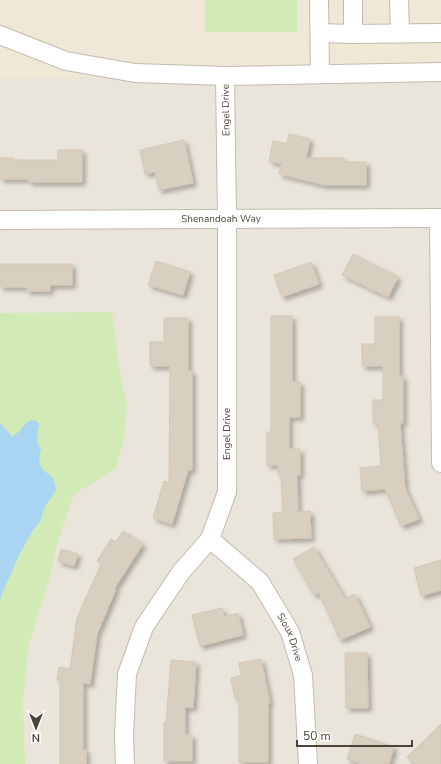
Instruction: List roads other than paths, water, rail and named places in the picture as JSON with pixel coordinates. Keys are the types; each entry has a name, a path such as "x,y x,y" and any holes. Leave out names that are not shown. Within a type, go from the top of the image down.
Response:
{"street":[{"path":"319,0 320,74"},
{"path":"353,0 353,34"},
{"path":"399,0 400,34"},
{"path":"320,33 441,33"},
{"path":"0,35 66,61 135,73 225,76 441,72"},
{"name":"Engel Drive","path":"124,764 127,674 144,627 181,572 210,539 227,492 227,219 225,76"},
{"path":"440,218 441,463"},
{"name":"Shenandoah Way","path":"0,220 440,218"},
{"name":"Sioux Drive","path":"210,539 260,582 290,632 303,675 308,764"}],"water":[{"path":"32,420 39,424 37,440 41,449 39,455 40,463 44,471 52,478 56,490 44,508 41,520 20,553 0,600 0,423 12,437 26,423"}]}
